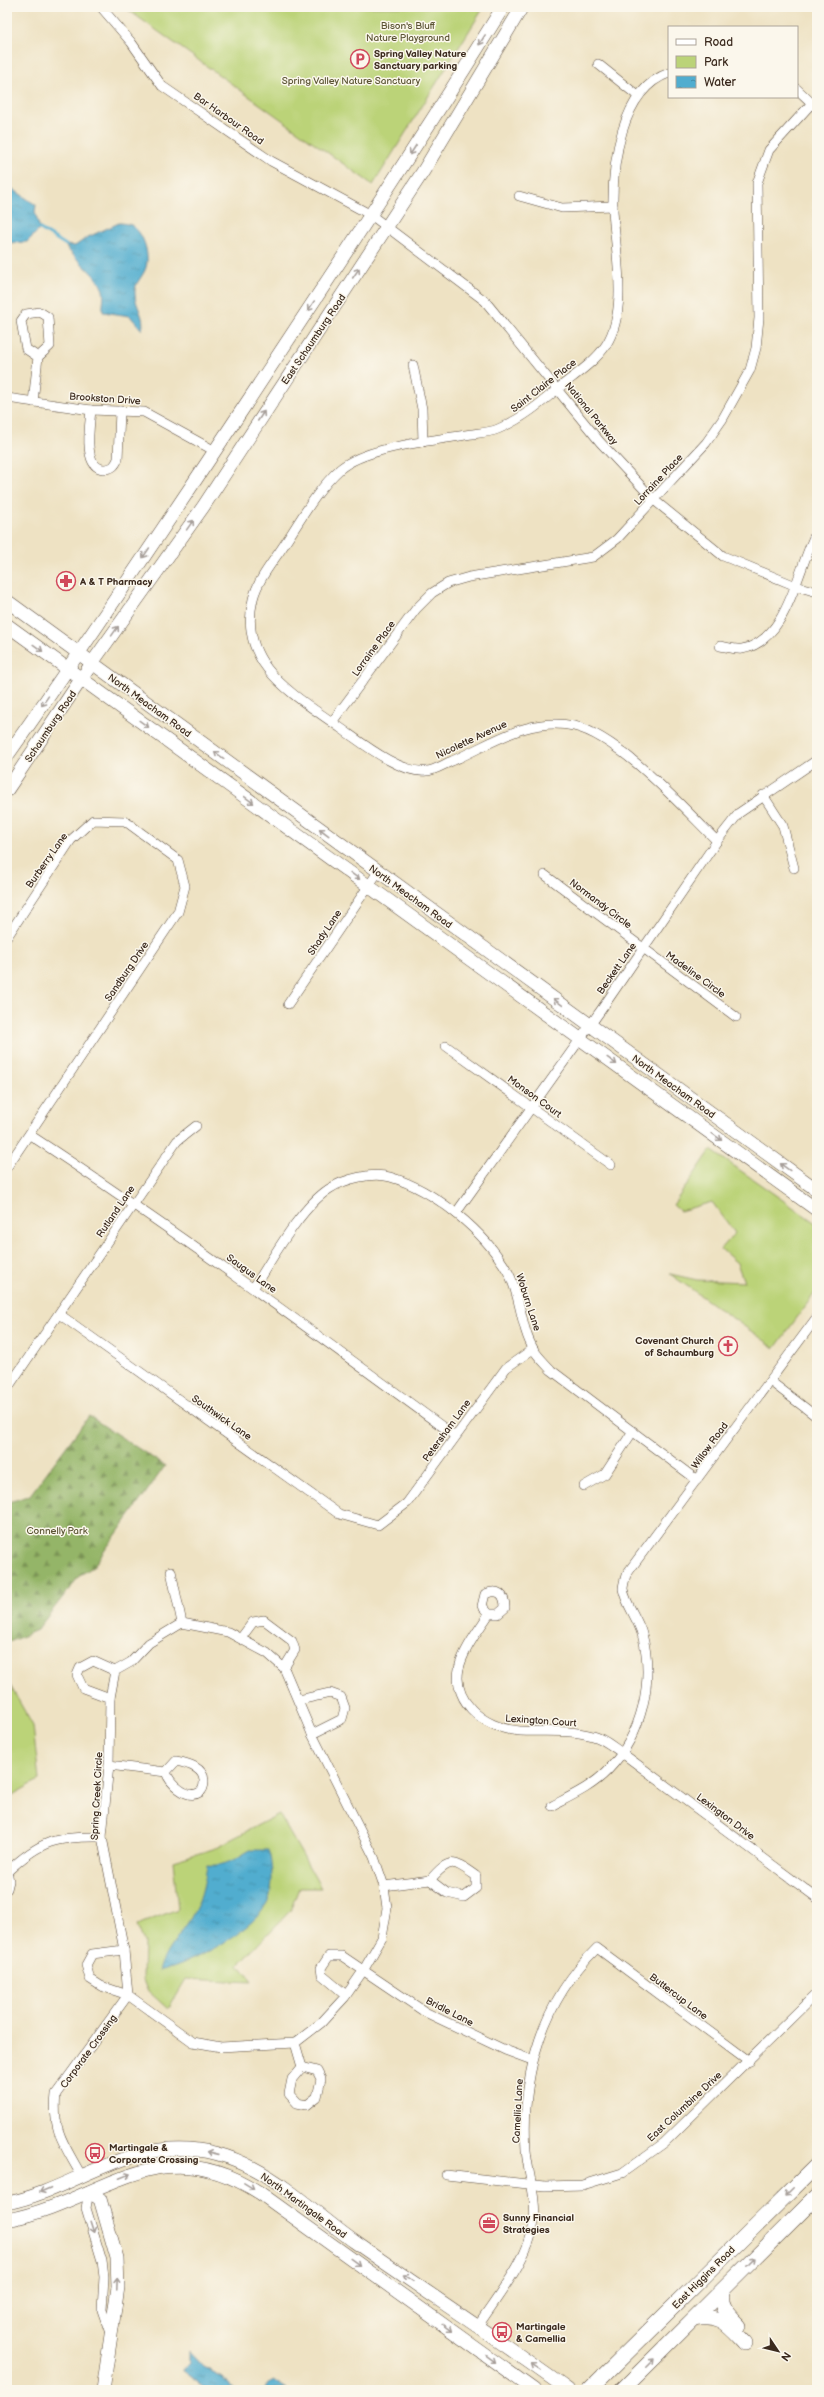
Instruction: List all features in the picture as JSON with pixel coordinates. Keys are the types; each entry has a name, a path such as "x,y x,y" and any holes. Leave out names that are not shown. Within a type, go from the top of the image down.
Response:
{"main road":[{"name":"East Schaumburg Road","path":"79,653 371,215 503,7"},
{"name":"East Schaumburg Road","path":"92,663 203,507 387,227 424,170 522,7"},
{"name":"North Meacham Road","path":"7,601 817,1190"},
{"name":"North Meacham Road","path":"7,625 581,1038 817,1210"},
{"name":"Schaumburg Road","path":"7,756 79,653"},
{"name":"Schaumburg Road","path":"7,790 92,663"},
{"name":"North Martingale Road","path":"7,2203 27,2197 122,2159 168,2149 206,2151 235,2159 270,2179 354,2241 568,2390"},
{"name":"East Higgins Road","path":"589,2390 817,2165"},
{"name":"North Martingale Road","path":"7,2220 23,2217 89,2192 126,2175 155,2167 202,2168 230,2176 260,2194 534,2390"},
{"path":"81,2175 89,2192 100,2199 117,2258 118,2287 103,2390"},
{"path":"622,2390 817,2196"},
{"path":"694,2319 706,2317 722,2320 748,2340 727,2314 721,2299 723,2290"},
{"path":"513,2375 521,2390"}],"street":[{"name":"Bar Harbour Road","path":"101,7 132,42 162,86 271,161 371,215"},
{"path":"598,64 638,96"},
{"name":"Saint Claire Place","path":"249,631 253,598 262,579 323,484 345,464 366,454 423,442 495,430 522,417 558,389 606,345 619,307 613,206 624,121 638,96 662,76 668,73"},
{"path":"798,90 814,106"},
{"name":"Lorraine Place","path":"332,722 416,609 432,593 448,583 469,577 593,557 617,539 706,443 722,420 750,370 756,348 759,318 757,183 769,150 814,106"},
{"path":"519,196 562,208 613,206"},
{"name":"National Parkway","path":"371,215 485,301 600,442 654,500 723,556 796,586 817,592"},
{"path":"32,402 38,357 50,346 48,317 40,312 26,314 21,320 26,349 38,357"},
{"path":"413,365 422,410 423,442"},
{"name":"Brookston Drive","path":"7,398 91,410 144,412 215,451"},
{"path":"91,410 89,453 96,467 105,469 114,466 118,459 120,411"},
{"path":"720,646 741,649 754,645 776,624 796,586 808,546 817,531"},
{"name":"Nicolette Avenue","path":"249,631 256,653 279,683 382,757 404,767 426,772 522,728 549,723 576,726 612,744 637,765 717,840"},
{"name":"Beckett Lane","path":"456,1213 530,1106 581,1038 717,840 739,813 763,795 817,760"},
{"path":"763,795 783,826 794,868"},
{"name":"Burberry Lane","path":"7,937 71,840 94,820"},
{"name":"Sandburg Drive","path":"7,1167 30,1135 178,912 185,886 178,860 125,821 94,820"},
{"name":"Shady Lane","path":"288,1004 378,872"},
{"name":"Normandy Circle","path":"545,875 643,948"},
{"name":"Madeline Circle","path":"643,948 736,1017"},
{"name":"Monson Court","path":"446,1046 611,1165"},
{"name":"Rutland Lane","path":"7,1389 133,1203 177,1141 196,1126"},
{"name":"Saugus Lane","path":"30,1135 133,1203 254,1287 455,1436"},
{"name":"Woburn Lane","path":"254,1287 309,1207 329,1189 360,1177 389,1177 422,1190 456,1213 486,1241 508,1273 533,1349 551,1370 697,1480"},
{"name":"Southwick Lane","path":"59,1314 340,1514 378,1525"},
{"name":"Willow Road","path":"622,1753 640,1719 648,1680 642,1634 623,1589 626,1574 817,1317"},
{"name":"Petersham Lane","path":"378,1525 407,1502 506,1368 533,1349"},
{"path":"770,1381 817,1417"},
{"path":"584,1486 604,1474 633,1431"},
{"path":"171,1571 182,1623"},
{"name":"Lexington Court","path":"489,1614 462,1658 458,1674 460,1696 478,1717 501,1728 574,1732 595,1736 622,1753"},
{"path":"241,1638 253,1622 264,1620 292,1641 295,1650 284,1668"},
{"path":"110,1698 83,1688 77,1676 80,1668 93,1661 115,1671 131,1662 149,1643 182,1623 228,1632 267,1653 284,1668 299,1700 312,1734 374,1857 384,1886 387,1908 382,1938 363,1971 346,1995 321,2022 295,2043 221,2047 193,2042 128,1995 101,1986 90,1979 86,1965 92,1954 124,1950"},
{"name":"Spring Creek Circle","path":"115,1671 110,1698 109,1765 102,1837 124,1950 128,1995"},
{"path":"299,1700 330,1693 341,1697 345,1708 342,1719 312,1734"},
{"path":"552,1806 596,1781 608,1770 622,1753"},
{"name":"Lexington Drive","path":"622,1753 817,1898"},
{"path":"109,1765 166,1772"},
{"path":"7,1889 8,1871 34,1850 61,1838 102,1837"},
{"path":"384,1886 430,1880 443,1865 456,1863 476,1876 478,1882 476,1888 464,1897 447,1893 430,1880"},
{"name":"Camellia Lane","path":"478,2326 514,2270 531,2237 534,2221 525,2136 527,2098 532,2060 541,2034 566,1986 583,1962 597,1948"},
{"name":"Buttercup Lane","path":"597,1948 749,2061"},
{"name":"Bridle Lane","path":"346,1995 322,1975 321,1968 323,1961 328,1956 342,1956 424,2012 505,2050 532,2060"},
{"name":"East Columbine Drive","path":"446,2175 531,2185 583,2185 622,2173 664,2143 817,1993"},
{"name":"Corporate Crossing","path":"81,2175 57,2131 54,2115 56,2094 128,1995"},
{"path":"295,2043 302,2066"}],"green space":[{"name":"Spring Valley Nature Sanctuary","path":"124,7 484,7 373,185"},
{"path":"711,1150 817,1224 817,1290 775,1348 670,1274 697,1280 744,1282 737,1263 721,1249 735,1233 712,1202 680,1211 673,1205"},
{"name":"Connelly Park","path":"89,1416 165,1466 93,1567 80,1575 37,1630 7,1643 7,1503 30,1495"},
{"path":"7,1680 33,1726 39,1780 7,1798"},
{"path":"279,1814 321,1888 299,1888 290,1911 239,1964 252,1982 186,1979 168,2009 147,1990 143,1980 144,1942 137,1925 178,1909 173,1861 213,1849"}],"water":[{"path":"7,185 36,205 35,212 40,229 27,242 7,243"},
{"path":"119,223 131,225 136,228 143,239 147,252 147,265 135,290 135,298 143,321 142,330 130,316 103,312 104,293 100,284 91,272 65,245 75,246 88,237"},
{"path":"250,1850 268,1850 272,1869 271,1892 267,1904 259,1915 247,1926 219,1946 187,1961 159,1971 166,1954 191,1918 200,1899 207,1865 225,1864"},
{"path":"189,2352 203,2367 223,2377 234,2390 209,2390 182,2370 189,2362"},
{"path":"273,2381 287,2390 265,2390"}],"waterway":[{"path":"40,229 66,245"}],"place":[{"name":"Spring Valley Nature Sanctuary parking","path":"360,59"},
{"name":"A & T Pharmacy","path":"66,581"},
{"name":"Covenant Church of Schaumburg","path":"728,1346"},
{"name":"Martingale & Corporate Crossing","path":"95,2153"},
{"name":"Sunny Financial Strategies","path":"489,2223"},
{"name":"Martingale & Camellia","path":"502,2332"}],"park label":[{"name":"Bison's Bluff Nature Playground","path":"408,30"}]}
